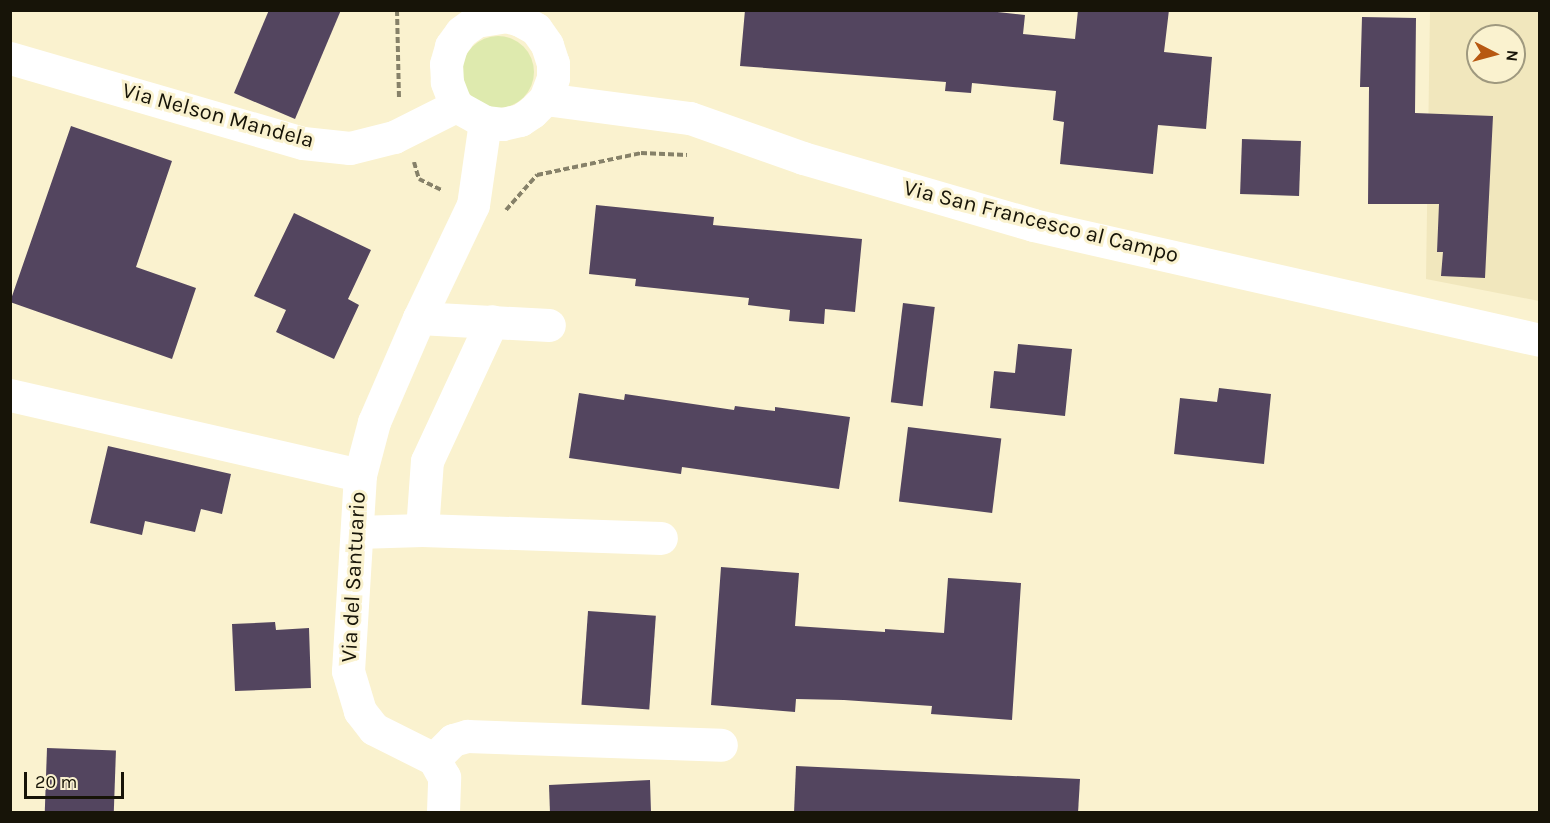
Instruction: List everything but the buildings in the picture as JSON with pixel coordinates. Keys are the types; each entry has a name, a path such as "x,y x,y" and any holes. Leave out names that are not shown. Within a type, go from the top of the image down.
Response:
{"street":[{"path":"506,16 520,20 536,30 547,45 553,63 553,78 545,99 520,120 502,124 485,122 456,106 447,82 446,64 452,46 471,18 506,16"},
{"name":"Via Nelson Mandela","path":"10,58 303,143 351,148 394,137 456,106"},
{"name":"Via San Francesco al Campo","path":"545,99 690,118 803,158 1033,225 1539,340"},
{"name":"Via del Santuario","path":"434,759 374,729 360,711 348,671 360,475 374,422 419,318 473,205 485,122"},
{"path":"419,318 549,325"},
{"path":"422,530 427,461 492,321"},
{"name":"Via del Santuario","path":"10,394 360,475"},
{"path":"357,532 422,530 661,538"},
{"path":"443,813 444,777 434,759 453,740 467,736 721,745"}],"shaded area":[{"path":"1430,11 1539,11 1539,301 1426,279"}],"green space":[{"path":"491,36 505,36 524,46 534,65 534,79 524,98 505,108 491,108 472,98 462,79 462,65 472,46"}]}
